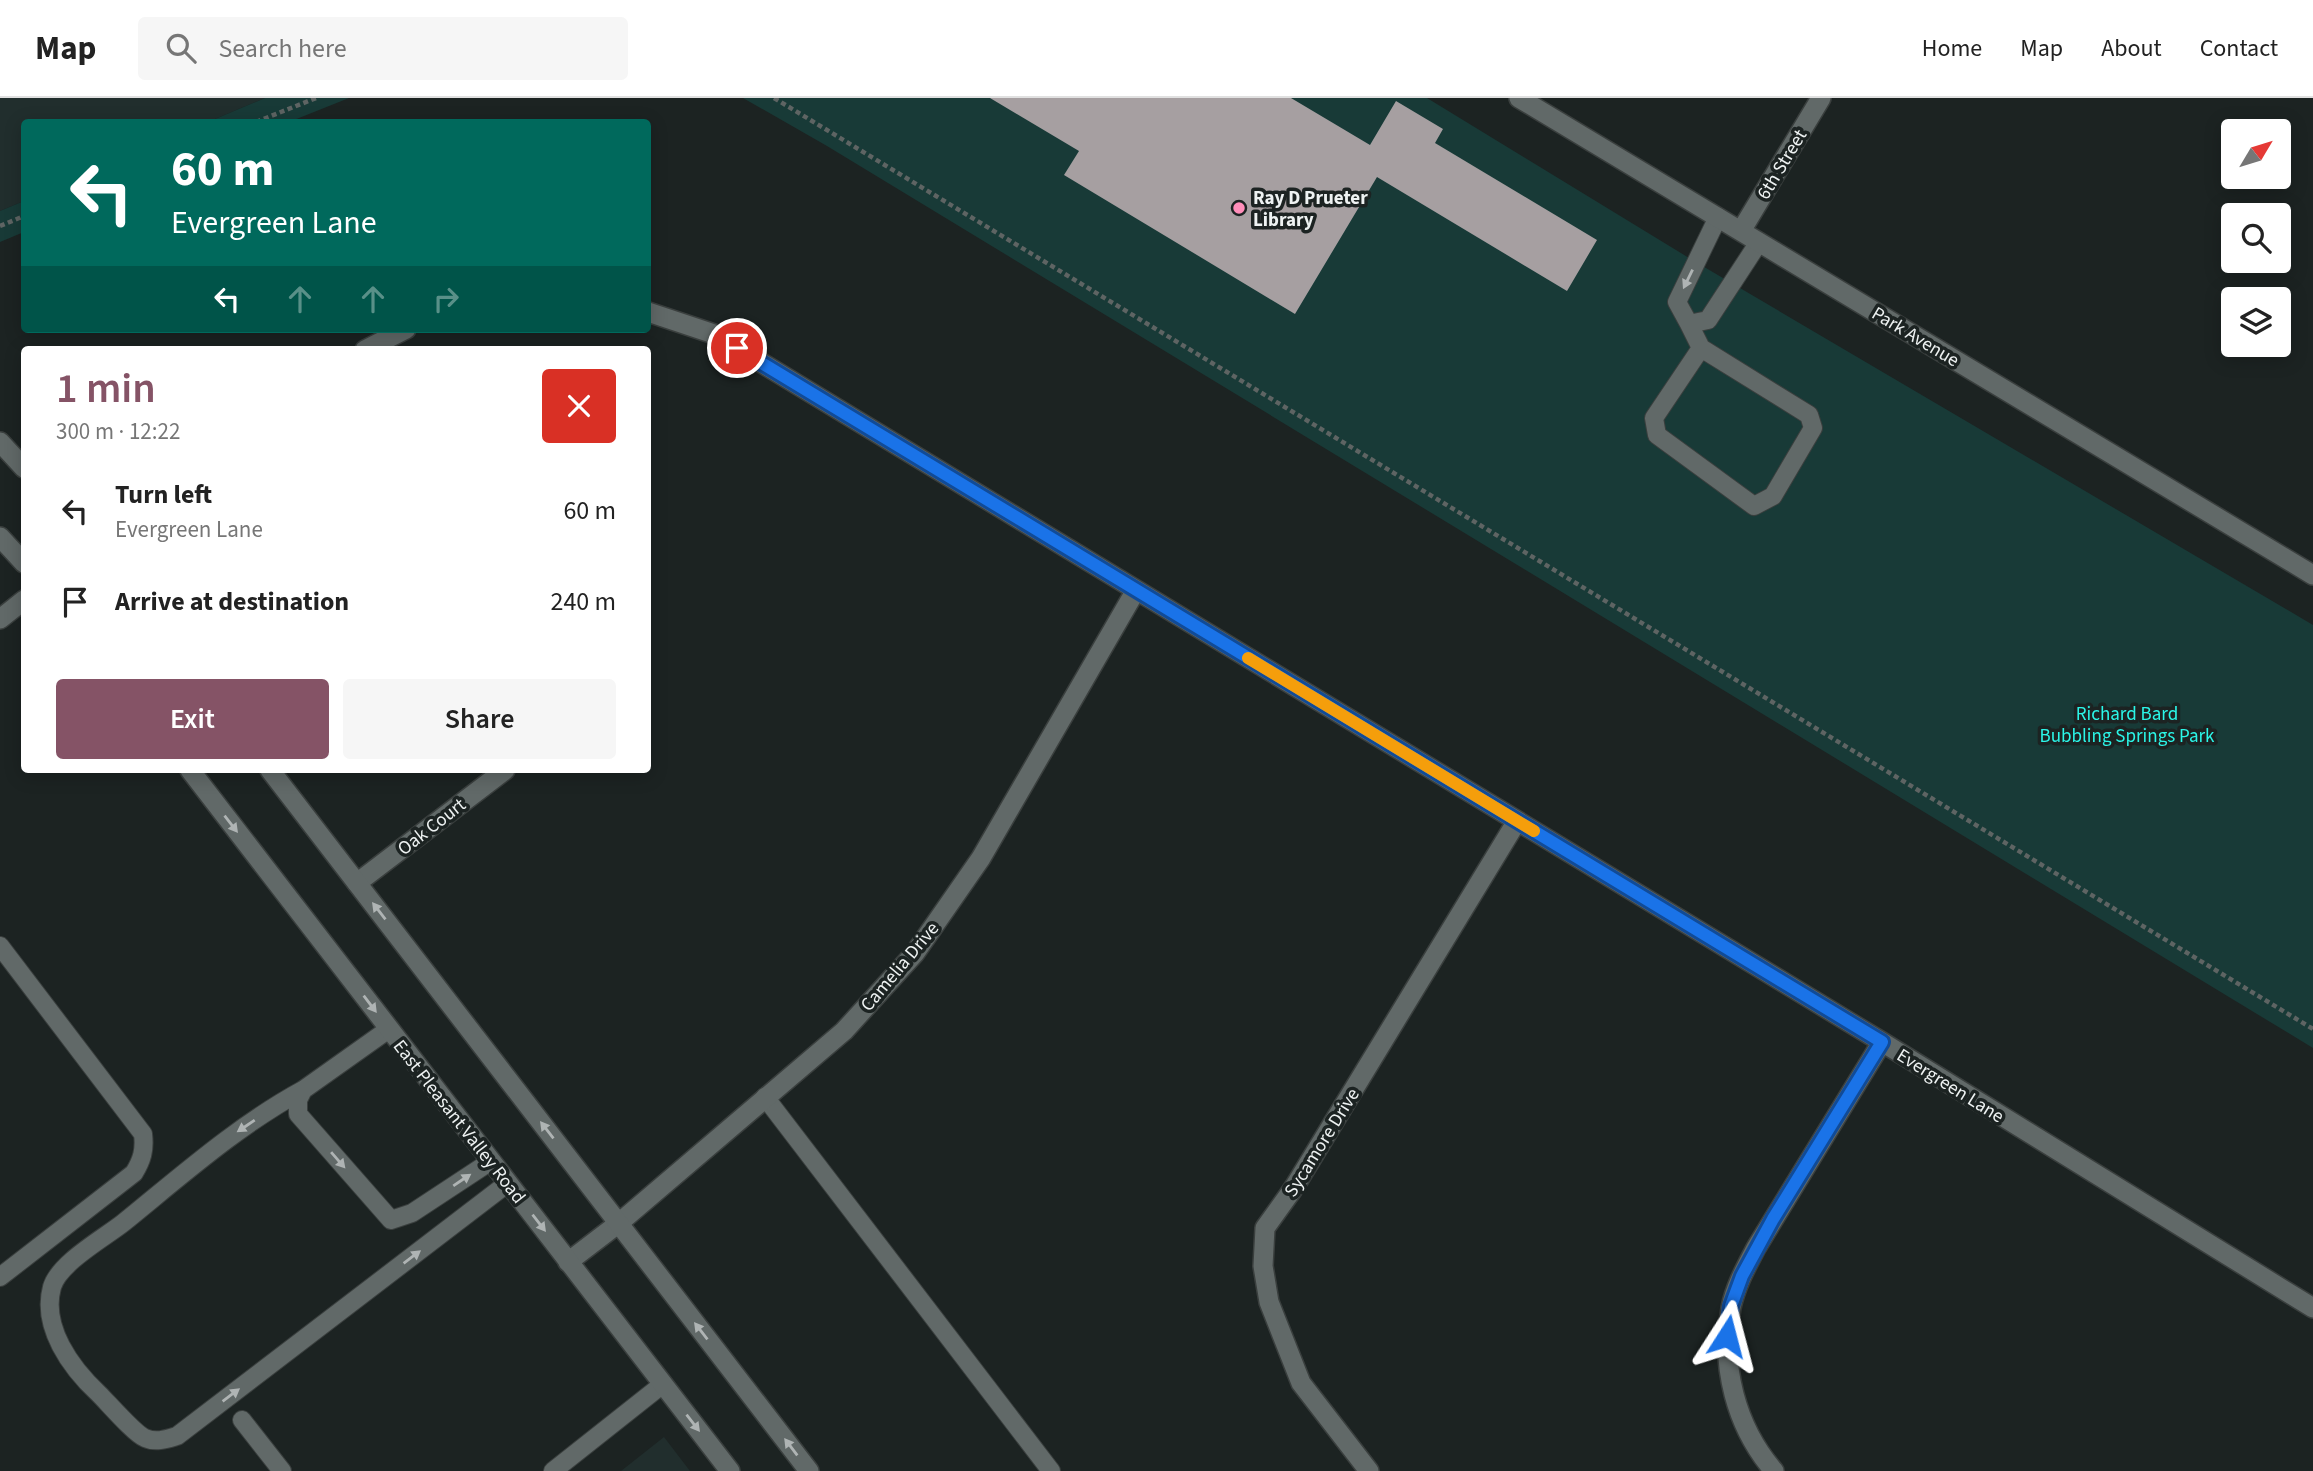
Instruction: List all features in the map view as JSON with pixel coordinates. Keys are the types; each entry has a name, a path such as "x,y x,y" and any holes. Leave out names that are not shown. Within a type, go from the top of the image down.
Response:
{"street":[{"name":"Park Avenue","path":"1519,98 2313,575"},
{"name":"6th Street","path":"1741,231 1821,98"},
{"name":"Evergreen Lane","path":"651,313 714,334 1882,1042 2313,1308"},
{"path":"373,346 398,333"},
{"path":"0,442 21,465"},
{"path":"0,537 21,560"},
{"name":"Camelia Drive","path":"568,1262 618,1223 844,1031 915,953 981,858 1136,590"},
{"path":"0,619 21,602"},
{"name":"East Pleasant Valley Road","path":"192,773 730,1471"},
{"path":"272,773 809,1471"},
{"name":"Oak Court","path":"357,883 501,773"},
{"name":"Sycamore Drive","path":"1369,1471 1301,1383 1269,1302 1263,1266 1265,1228 1293,1189 1517,821"},
{"path":"1773,1471 1742,1422 1733,1392 1727,1336 1731,1306 1756,1248 1882,1042"}],"lane":[{"path":"1701,348 1654,418 1657,435 1754,506 1773,496 1813,428 1809,415 1701,348 1677,302 1718,217"},
{"path":"1689,324 1708,320 1759,242"},
{"path":"0,946 143,1134 145,1148 134,1173 0,1277"},
{"path":"389,1029 303,1090 226,1139 70,1262 52,1285 51,1318 61,1347 91,1387 144,1438 160,1440 177,1436 508,1184"},
{"path":"303,1090 298,1100 298,1114 390,1220 412,1213 491,1161"},
{"path":"765,1097 1051,1471"},
{"path":"554,1471 663,1384"},
{"path":"242,1420 282,1471"}],"path":[{"path":"264,119 317,98"},
{"path":"774,98 2313,1029"},
{"path":"0,226 21,217"}],"shaded area":[{"path":"0,98 265,98 215,119 21,119 21,202 0,211"},
{"path":"664,1437 690,1471 621,1471"}],"green space":[{"path":"265,98 349,98 296,119 215,119"},
{"name":"Richard Bard Bubbling Springs Park","path":"743,98 1427,98 1694,261 2313,625 2313,1048 827,146"},
{"path":"21,202 21,233 0,242 0,211"}],"building":[{"name":"Ray D Prueter Library","path":"990,98 1291,98 1370,145 1396,101 1443,129 1435,143 1597,240 1567,291 1377,177 1295,314 1064,175 1079,151"}],"slow traffic":[{"path":"1248,658 1534,831"}],"place":[{"name":"Ray D Prueter Library","path":"1239,208"}],"route":[{"path":"737,348 1882,1042 1756,1248 1731,1306 1727,1336"}]}
